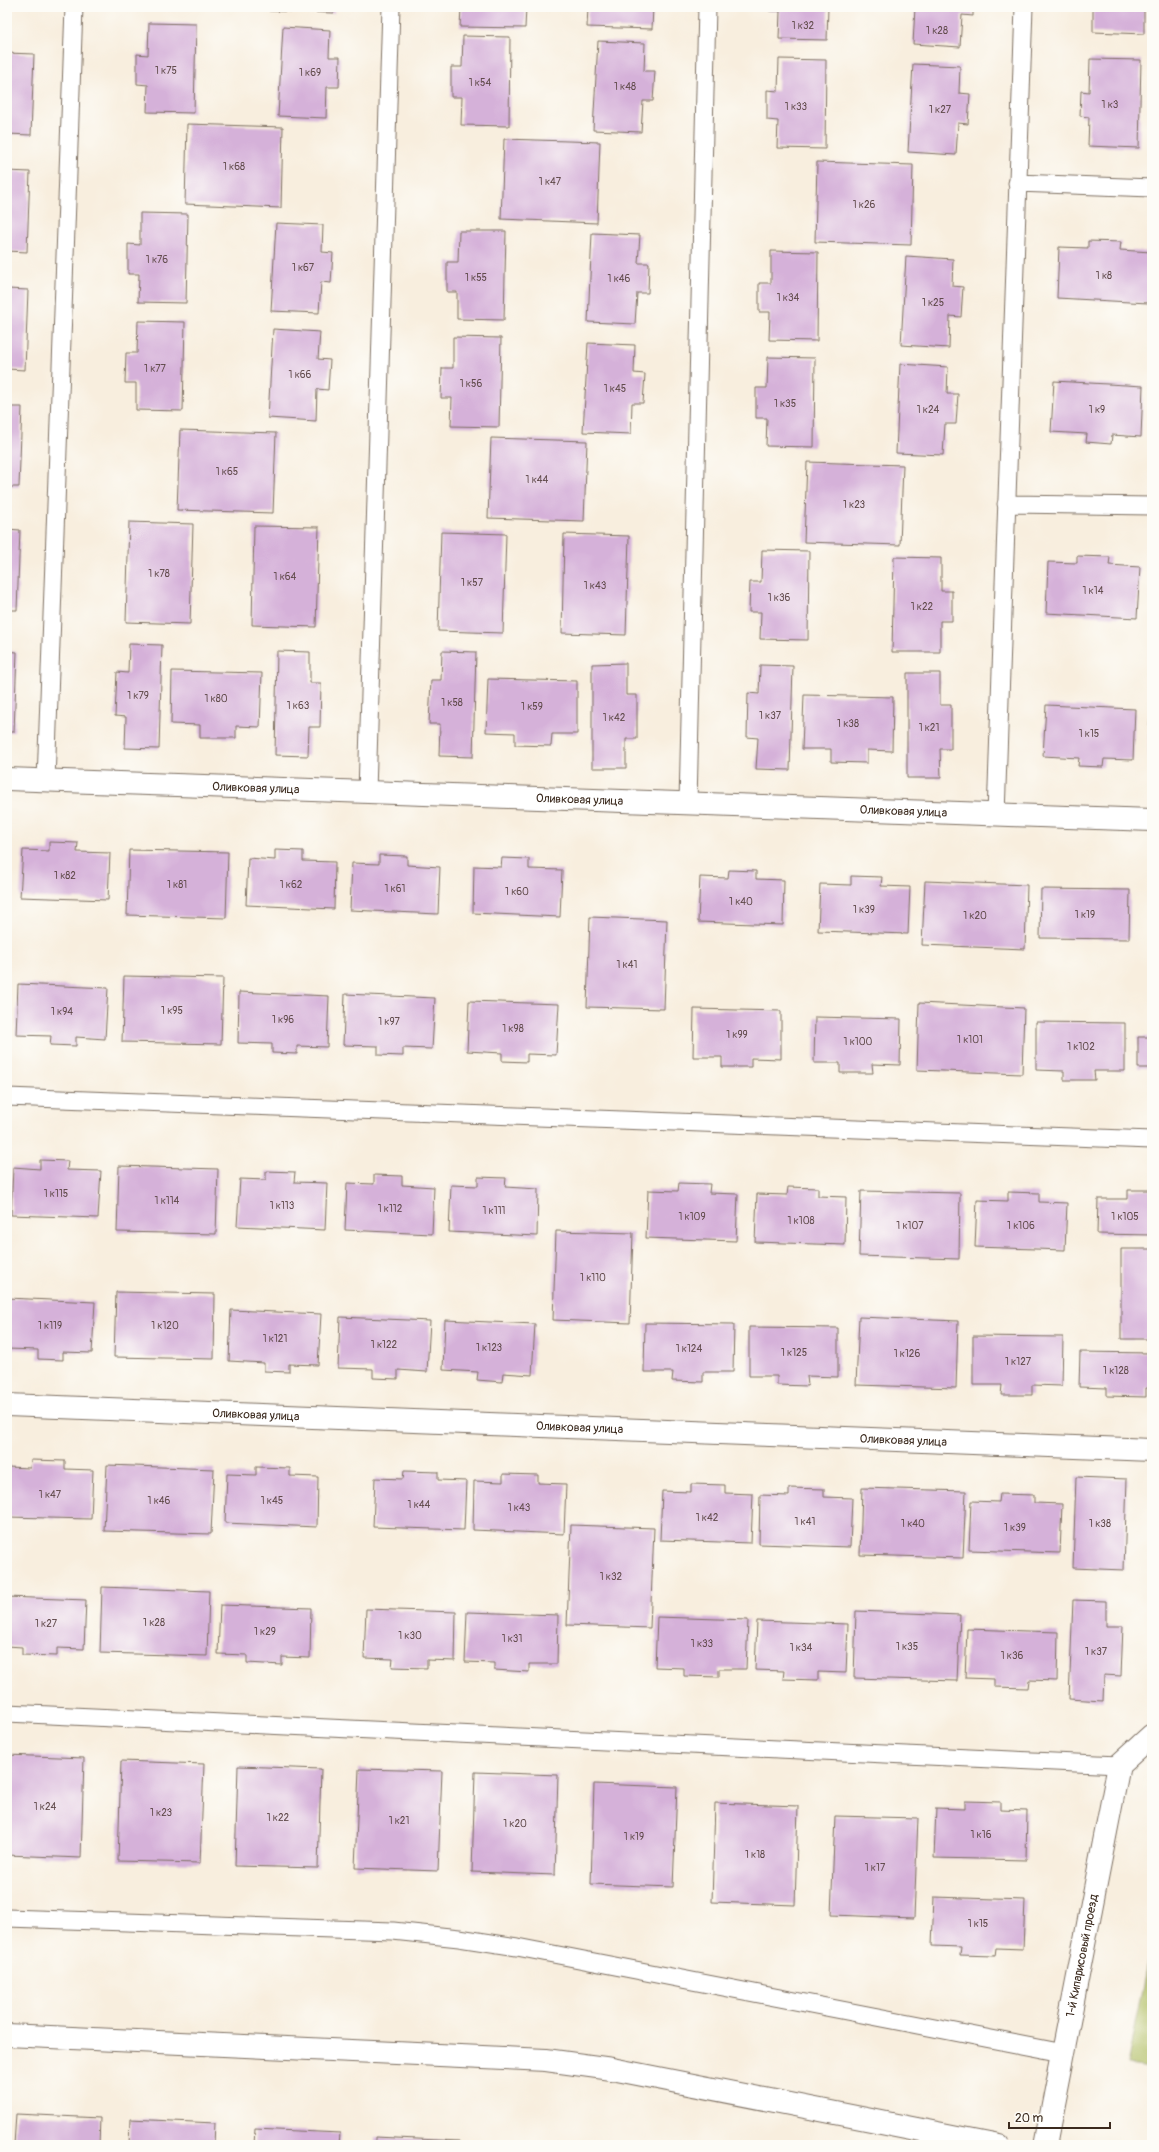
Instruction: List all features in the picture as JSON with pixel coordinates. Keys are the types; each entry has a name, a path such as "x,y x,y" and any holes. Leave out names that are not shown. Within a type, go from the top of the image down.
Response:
{"street":[{"name":"Оливковая улица","path":"7,778 46,781 1152,820"},
{"name":"Оливковая улица","path":"7,1405 1152,1450"},
{"path":"1119,1765 1152,1735"},
{"name":"1-й Кипарисовый проезд","path":"1045,2145 1119,1765"},
{"path":"7,2035 546,2060 612,2069 998,2145"}],"lane":[{"path":"46,781 74,7"},
{"path":"367,792 391,7"},
{"path":"688,803 707,7"},
{"path":"996,815 1024,7"},
{"path":"1017,183 1152,188"},
{"path":"1006,504 1152,506"},
{"path":"7,1097 1152,1140"},
{"path":"7,1713 1119,1765"},
{"path":"7,1918 393,1931 459,1938 517,1947 1063,2053"}],"green space":[{"path":"1152,1938 1152,2068 1127,2065"}],"building":[{"path":"269,7 334,7 334,13 269,11"},
{"path":"461,7 526,7 525,28 460,27"},
{"path":"588,7 653,7 652,29 587,27"},
{"path":"769,7 828,7 827,40 779,39 780,11 769,11"},
{"path":"915,7 973,7 973,16 962,15 960,47 913,44"},
{"path":"1093,7 1144,7 1144,34 1093,32"},
{"path":"149,23 196,24 194,113 147,112 148,85 137,84 137,54 148,55"},
{"path":"283,27 330,30 329,57 340,57 339,87 327,87 326,118 278,116"},
{"path":"463,36 510,37 509,126 461,125 462,97 451,97 451,67 462,67"},
{"path":"598,41 645,43 644,71 655,71 653,101 643,101 641,132 593,130"},
{"path":"7,53 34,54 31,135 7,134"},
{"path":"779,59 826,60 825,149 777,148 778,121 767,120 767,90 778,91"},
{"path":"1090,59 1141,60 1139,148 1088,146 1089,117 1080,116 1081,91 1089,92"},
{"path":"913,64 960,66 959,93 970,94 968,124 958,123 956,155 908,152"},
{"path":"187,124 283,127 281,208 185,204"},
{"path":"504,139 600,142 597,223 501,219"},
{"path":"817,162 913,165 911,245 815,242"},
{"path":"7,171 30,172 27,252 7,251"},
{"path":"140,213 188,214 186,303 138,302 139,274 128,274 128,244 140,245"},
{"path":"276,223 323,225 322,252 333,253 331,283 321,282 319,313 271,311"},
{"path":"459,231 506,231 504,320 457,319 457,292 447,292 447,262 458,262"},
{"path":"592,233 640,235 638,263 649,263 648,293 637,293 635,324 588,322"},
{"path":"1088,241 1121,242 1120,250 1151,252 1148,303 1057,298 1059,247 1088,248"},
{"path":"771,251 818,252 817,341 769,340 770,312 759,312 759,283 771,283"},
{"path":"906,256 953,259 952,286 963,287 961,317 950,316 949,348 901,345"},
{"path":"7,289 28,290 25,370 7,369"},
{"path":"138,321 185,322 183,411 136,410 136,383 125,383 126,353 137,353"},
{"path":"273,329 320,332 318,359 330,360 328,390 317,389 316,421 268,418"},
{"path":"453,337 501,338 499,427 451,426 452,398 441,398 442,368 453,368"},
{"path":"588,343 635,345 634,373 645,374 643,403 632,403 631,434 583,432"},
{"path":"768,357 815,358 814,447 766,446 767,418 756,418 756,388 767,388"},
{"path":"900,364 948,367 947,394 958,394 956,424 945,424 943,455 896,453"},
{"path":"1054,381 1143,386 1141,437 1112,435 1111,444 1086,442 1087,434 1051,432"},
{"path":"7,407 22,407 19,487 7,487"},
{"path":"180,430 276,433 273,513 177,510"},
{"path":"491,438 587,441 584,521 488,518"},
{"path":"807,462 903,465 900,545 804,542"},
{"path":"129,522 193,524 190,624 126,622"},
{"path":"254,526 319,527 316,627 252,625"},
{"path":"7,529 20,530 17,610 7,610"},
{"path":"441,532 506,534 503,633 438,631"},
{"path":"564,534 629,536 626,635 562,633"},
{"path":"762,550 809,551 808,640 760,639 761,612 749,612 750,582 761,582"},
{"path":"1077,556 1110,557 1109,565 1140,567 1137,618 1046,613 1048,562 1077,563"},
{"path":"894,557 941,558 941,591 952,591 952,621 940,621 940,652 892,652"},
{"path":"129,644 162,645 159,749 125,748 126,717 115,716 117,672 128,673"},
{"path":"7,651 17,652 14,732 7,732"},
{"path":"277,651 310,652 310,683 321,683 320,727 309,727 308,756 275,755"},
{"path":"442,651 476,652 473,757 439,756 440,724 429,724 431,680 441,680"},
{"path":"626,663 626,695 637,695 637,739 626,739 626,768 592,768 592,664"},
{"path":"760,665 793,666 790,770 756,769 758,738 747,737 748,693 759,694"},
{"path":"172,671 262,673 260,727 236,726 236,738 200,738 200,725 171,724"},
{"path":"907,673 940,673 940,705 951,705 951,749 940,749 941,778 907,778"},
{"path":"488,679 577,681 577,734 552,734 551,746 515,745 515,733 486,732"},
{"path":"804,695 893,697 892,751 867,750 867,763 831,762 831,749 802,749"},
{"path":"1046,705 1135,709 1133,760 1104,759 1103,767 1078,766 1079,758 1043,756"},
{"path":"1150,706 1152,706 1152,757 1148,756"},
{"path":"49,842 78,843 77,852 110,853 108,900 20,897 23,850 49,851"},
{"path":"129,850 228,852 226,918 127,915"},
{"path":"275,850 303,851 303,861 335,862 334,909 246,905 248,858 275,860"},
{"path":"379,855 407,856 407,865 440,867 438,914 350,910 352,863 379,864"},
{"path":"502,858 529,859 529,869 562,870 560,917 473,913 474,866 501,867"},
{"path":"729,870 756,871 756,879 784,880 783,925 698,922 700,877 728,878"},
{"path":"851,876 882,877 881,886 910,887 908,934 818,931 820,884 851,885"},
{"path":"925,881 1027,885 1025,949 922,945"},
{"path":"1041,889 1130,890 1129,939 1040,938"},
{"path":"590,917 667,920 664,1009 587,1007"},
{"path":"124,976 223,978 221,1044 122,1042"},
{"path":"18,984 108,988 105,1039 76,1037 76,1046 50,1045 51,1036 16,1035"},
{"path":"239,992 329,996 327,1047 297,1046 297,1054 272,1053 272,1044 238,1043"},
{"path":"345,994 435,998 432,1049 403,1048 403,1056 378,1055 378,1046 343,1045"},
{"path":"469,1001 559,1004 556,1055 527,1054 527,1062 502,1061 502,1053 467,1051"},
{"path":"919,1003 1024,1008 1022,1074 917,1070"},
{"path":"694,1009 781,1011 781,1059 751,1058 751,1067 722,1067 722,1057 693,1057"},
{"path":"815,1017 901,1019 900,1065 872,1064 873,1073 840,1073 840,1063 814,1063"},
{"path":"1036,1022 1125,1023 1125,1071 1094,1071 1095,1080 1064,1080 1064,1071 1036,1070"},
{"path":"1138,1037 1152,1037 1152,1068 1138,1068"},
{"path":"40,1160 68,1161 67,1170 101,1171 98,1218 11,1215 13,1167 40,1169"},
{"path":"119,1166 218,1169 216,1234 117,1232"},
{"path":"266,1171 295,1172 294,1182 327,1183 325,1230 237,1226 240,1179 266,1180"},
{"path":"374,1175 402,1176 402,1185 434,1187 432,1234 345,1230 347,1183 374,1184"},
{"path":"478,1177 506,1178 505,1187 538,1189 537,1236 449,1232 451,1185 478,1186"},
{"path":"679,1183 710,1184 709,1193 738,1194 736,1241 646,1238 648,1190 678,1191"},
{"path":"788,1187 818,1188 818,1196 846,1197 845,1245 755,1242 757,1194 787,1195"},
{"path":"1128,1190 1152,1190 1152,1235 1097,1234 1098,1199 1128,1199"},
{"path":"861,1191 960,1193 959,1259 859,1256"},
{"path":"1008,1192 1039,1193 1039,1202 1067,1203 1065,1250 975,1247 977,1200 1008,1201"},
{"path":"556,1231 633,1233 630,1323 553,1320"},
{"path":"1121,1249 1152,1249 1152,1339 1121,1339"},
{"path":"116,1292 215,1294 214,1359 114,1357"},
{"path":"7,1298 95,1302 92,1353 63,1352 63,1360 38,1359 38,1350 7,1349"},
{"path":"231,1310 321,1314 318,1365 289,1364 289,1372 264,1371 264,1363 229,1361"},
{"path":"340,1317 430,1321 427,1372 398,1370 398,1379 373,1378 373,1369 338,1368"},
{"path":"859,1317 958,1321 956,1388 856,1385"},
{"path":"445,1320 535,1324 532,1375 503,1373 502,1382 477,1380 478,1372 443,1370"},
{"path":"645,1323 734,1324 733,1372 703,1372 703,1382 672,1381 673,1372 644,1372"},
{"path":"749,1327 838,1328 838,1377 807,1376 808,1386 777,1385 777,1376 749,1376"},
{"path":"973,1336 1063,1337 1062,1386 1032,1385 1032,1395 1001,1395 1002,1385 973,1385"},
{"path":"1080,1352 1152,1353 1152,1388 1146,1388 1146,1397 1107,1396 1107,1388 1079,1387"},
{"path":"31,1460 65,1461 65,1469 93,1470 91,1519 7,1517 7,1467 30,1468"},
{"path":"107,1465 214,1469 211,1534 104,1531"},
{"path":"256,1467 290,1468 290,1476 318,1477 317,1527 225,1523 227,1474 256,1475"},
{"path":"404,1471 438,1472 438,1480 466,1481 464,1530 373,1527 375,1478 403,1479"},
{"path":"503,1474 538,1475 538,1483 566,1484 564,1534 473,1530 474,1481 503,1482"},
{"path":"1076,1477 1127,1479 1124,1570 1073,1568"},
{"path":"691,1484 725,1485 725,1493 753,1494 751,1543 660,1540 662,1491 691,1492"},
{"path":"789,1488 824,1489 824,1497 852,1498 850,1547 759,1544 760,1495 789,1496"},
{"path":"862,1488 966,1491 963,1558 860,1555"},
{"path":"1000,1494 1034,1495 1034,1503 1062,1504 1060,1553 969,1550 971,1501 999,1502"},
{"path":"571,1525 654,1528 650,1628 567,1625"},
{"path":"102,1587 209,1591 207,1656 100,1653"},
{"path":"7,1597 86,1600 84,1649 57,1648 57,1656 22,1655 22,1647 7,1646"},
{"path":"1073,1600 1106,1601 1106,1626 1123,1626 1121,1676 1104,1675 1103,1701 1069,1699"},
{"path":"220,1605 311,1608 310,1658 282,1657 282,1665 247,1663 247,1655 218,1654"},
{"path":"366,1609 456,1612 455,1661 427,1660 427,1668 392,1667 393,1659 364,1658"},
{"path":"856,1611 960,1615 957,1681 854,1678"},
{"path":"467,1612 558,1615 557,1664 529,1664 529,1672 494,1670 494,1663 465,1662"},
{"path":"657,1617 748,1620 746,1669 719,1669 719,1677 684,1676 684,1668 655,1667"},
{"path":"757,1621 848,1624 846,1673 818,1672 818,1680 783,1679 784,1671 755,1670"},
{"path":"967,1629 1058,1632 1057,1681 1029,1680 1028,1688 994,1687 994,1679 965,1678"},
{"path":"7,1755 84,1758 81,1858 7,1855"},
{"path":"121,1761 204,1764 200,1863 118,1861"},
{"path":"238,1766 321,1769 318,1868 235,1866"},
{"path":"359,1769 442,1771 438,1871 355,1868"},
{"path":"475,1772 558,1775 555,1875 472,1872"},
{"path":"594,1784 677,1787 673,1887 591,1884"},
{"path":"965,1801 1000,1802 1000,1810 1027,1811 1026,1860 934,1858 936,1808 965,1809"},
{"path":"715,1803 798,1806 795,1905 712,1902"},
{"path":"835,1816 918,1818 914,1918 831,1915"},
{"path":"934,1897 1025,1900 1023,1949 996,1948 995,1956 960,1955 961,1947 932,1946"},
{"path":"16,2114 100,2118 99,2145 14,2145"},
{"path":"130,2119 215,2123 214,2145 129,2145"},
{"path":"255,2129 340,2133 339,2145 254,2145"},
{"path":"375,2137 460,2141 460,2145 375,2145"}]}
